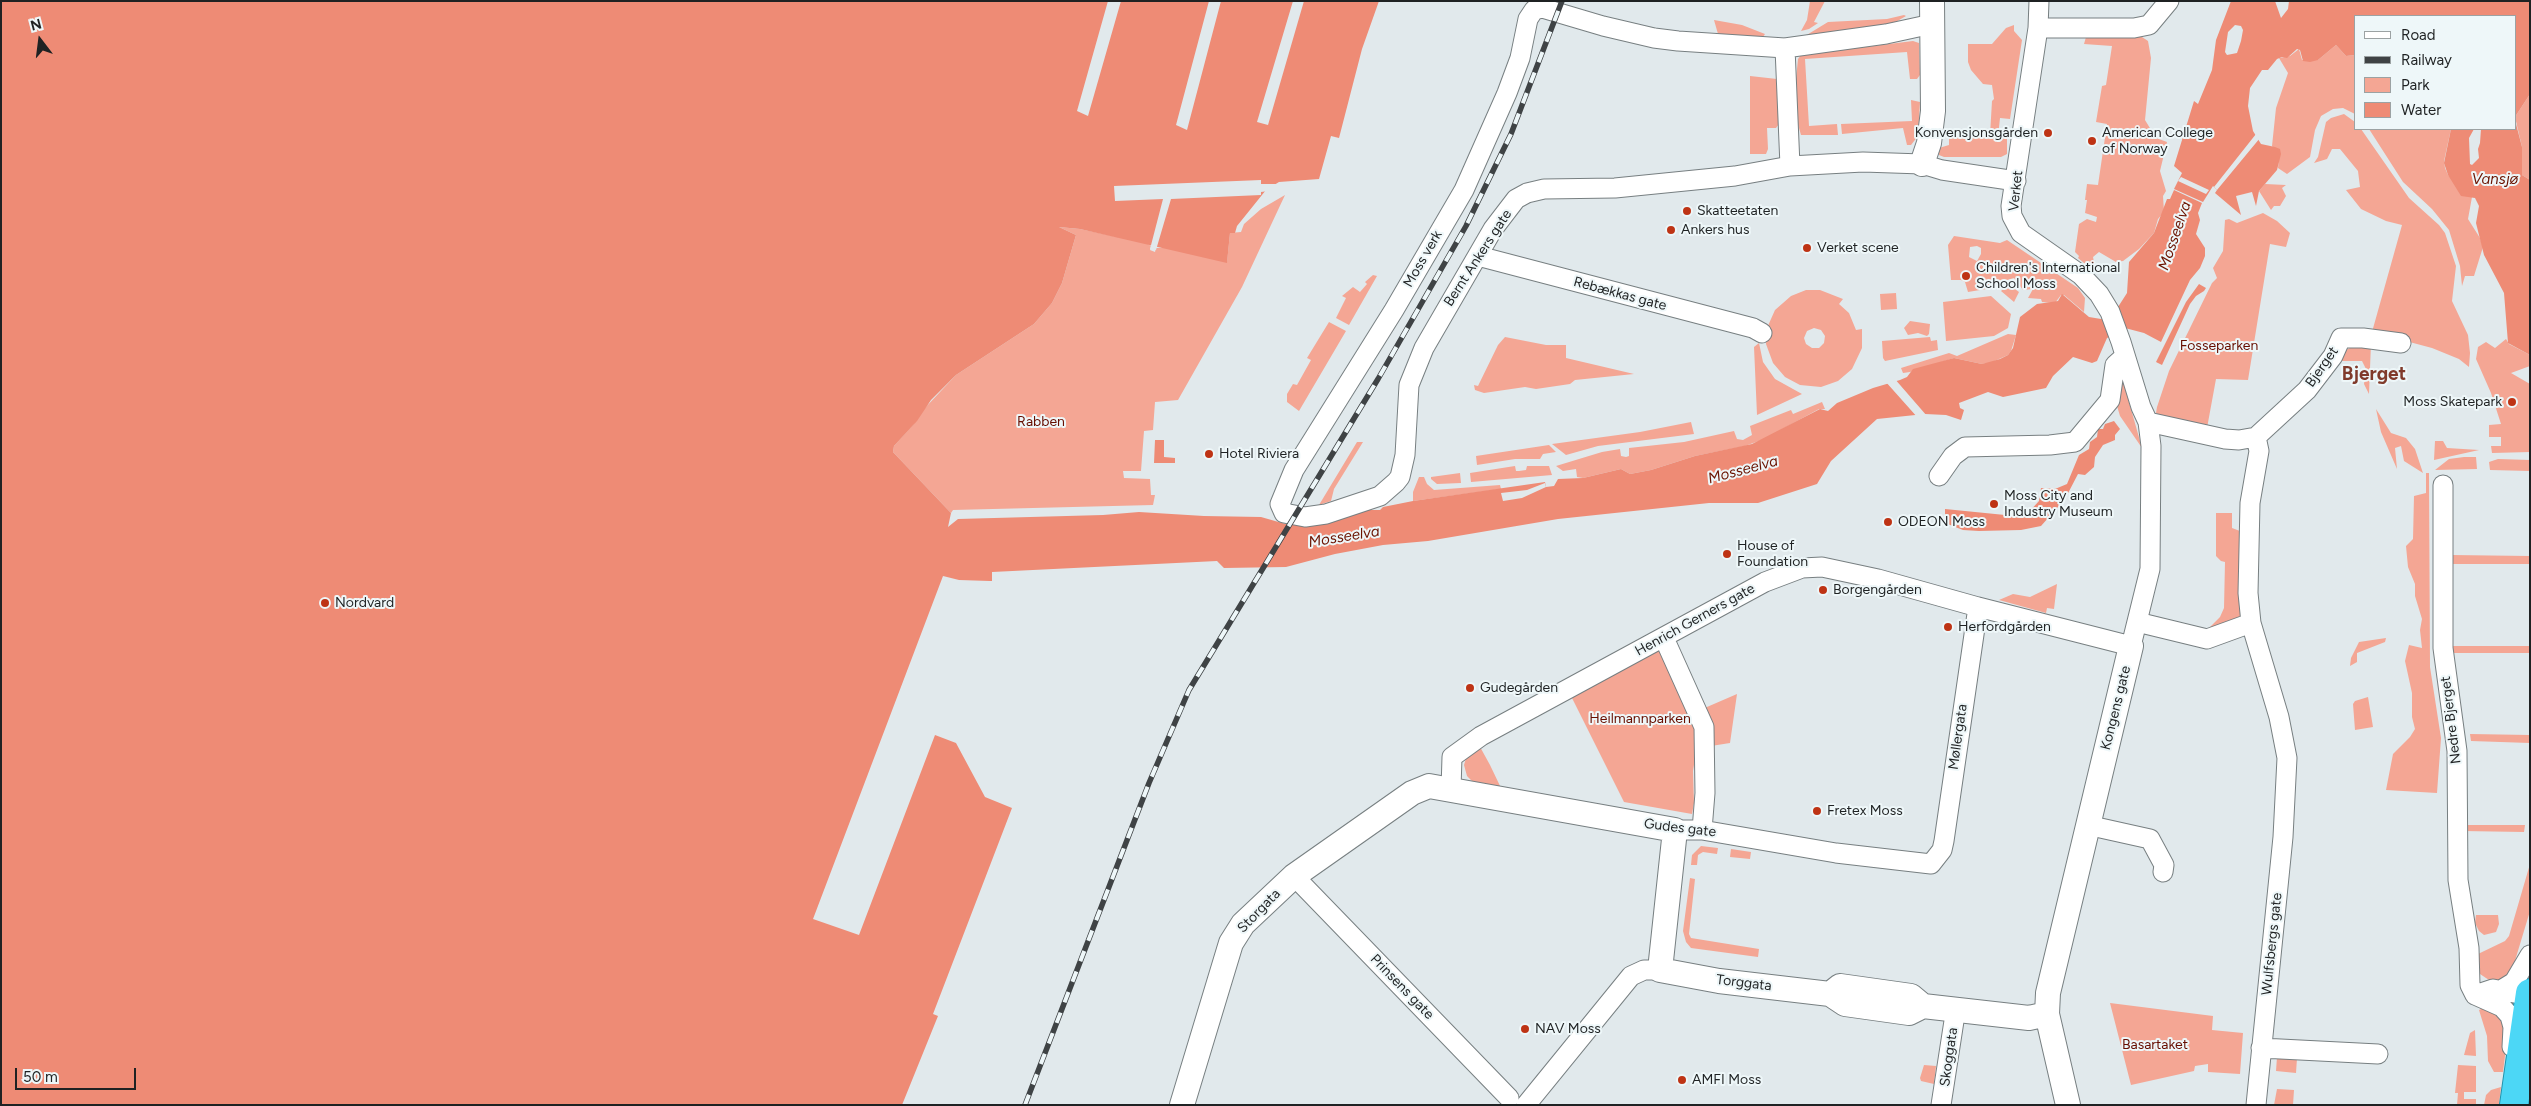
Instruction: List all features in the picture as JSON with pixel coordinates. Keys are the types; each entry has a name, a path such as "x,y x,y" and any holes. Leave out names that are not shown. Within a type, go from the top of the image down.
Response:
{"highway":[{"path":"2514,1105 2529,1002"}],"street":[{"name":"Verket","path":"2039,1 2038,28 2011,206 2012,216 2021,233 2092,284 2110,312"},
{"path":"2038,28 2134,28 2149,25 2169,1"},
{"path":"1541,4 1603,26 1654,38 1785,48 1886,34 1932,13 1933,111 1931,131 1922,164"},
{"name":"Moss verk","path":"1383,494 1326,514 1290,516 1281,510 1280,504 1284,490 1294,470 1394,310 1464,190 1507,93 1520,58 1528,19 1541,4"},
{"path":"1785,48 1790,166"},
{"name":"Bernt Ankers gate","path":"1383,494 1400,477 1412,374 1444,310 1493,229 1516,199 1527,193 1544,189 1616,188 1726,177 1790,166 1863,162 1922,164 1942,170 2016,181"},
{"name":"Rebækkas gate","path":"1478,256 1753,328 1762,334"},
{"name":"Kongens gate","path":"2068,1105 2047,1014 2048,994 2087,825 2150,569 2151,446 2148,422 2110,312"},
{"name":"Bjerget","path":"2256,437 2307,390 2333,356 2341,338 2363,338 2402,343"},
{"path":"1939,476 1953,456 1965,447 2050,445 2075,442 2110,400 2115,366 2125,356"},
{"path":"2137,622 2207,639 2251,623 2248,592 2250,503 2259,451 2256,437 2239,440 2148,422"},
{"name":"Nedre Bjerget","path":"2443,485 2443,648 2456,751 2459,894 2469,948 2472,990"},
{"name":"Henrich Gerners gate","path":"1440,788 1452,757 1481,736 1765,582 1788,572 1811,566 1878,579 1978,607 2132,646"},
{"name":"Møllergata","path":"1932,864 1942,850 1944,841 1978,607"},
{"name":"Wulfsbergs gate","path":"2251,623 2279,717 2287,758 2283,837 2256,1105"},
{"path":"1664,638 1704,727 1705,794 1702,830"},
{"name":"Gudes gate","path":"1440,788 1675,830 1702,830 1836,853 1932,864"},
{"name":"Storgata","path":"1182,1105 1231,943 1243,924 1294,876 1412,793 1440,788"},
{"path":"2087,825 2150,838 2164,865 2163,872"},
{"path":"1518,1101 1631,976 1644,970 1660,970 1675,830"},
{"name":"Prinsens gate","path":"1294,876 1518,1101"},
{"path":"2501,990 2514,982 2530,955"},
{"name":"Torggata","path":"1660,970 1718,981 1830,994 1840,986 1849,987 1911,996 1924,1006 1956,1008 2029,1018 2047,1014"},
{"path":"2472,990 2501,990 2529,1002"},
{"path":"2472,990 2502,1007 2510,1016 2512,1027 2511,1051 2520,1069"},
{"name":"Skoggata","path":"1941,1105 1956,1008"},
{"path":"2261,1048 2378,1054"}],"green space":[{"path":"1810,1 1825,1 1814,22 1818,23 1809,29 1801,31 1807,20"},
{"path":"1906,16 1894,23 1805,36 1828,22 1887,19"},
{"path":"1714,20 1742,25 1765,34 1763,37 1718,34"},
{"path":"2014,25 2014,31 2022,40 2010,119 2000,118 1998,137 2007,139 2007,154 2001,157 1944,157 1939,155 1939,148 1949,145 1949,137 1953,134 1990,135 1992,101 1994,99 1992,85 1983,84 1971,70 1968,62 1968,44 1992,44 2006,28"},
{"path":"2139,35 2148,41 2151,58 2145,120 2156,138 2167,142 2160,171 2166,191 2163,196 2164,212 2158,219 2154,233 2139,249 2123,261 2116,262 2099,252 2093,257 2096,273 2078,258 2079,256 2075,252 2079,224 2087,219 2096,222 2097,217 2085,213 2087,200 2085,200 2087,184 2098,185 2107,124 2096,122 2102,86 2106,85 2112,46 2084,44 2086,37"},
{"path":"1913,41 1919,43 1920,75 1917,79 1910,79 1907,52 1805,59 1809,126 1837,124 1838,135 1801,135 1797,121 1796,79 1798,59 1801,55"},
{"path":"2336,45 2346,56 2354,55 2354,114 2343,108 2333,109 2321,116 2315,130 2310,157 2287,174 2278,168 2279,159 2272,146 2276,108 2288,73 2279,58 2290,56 2299,49 2302,60 2318,60"},
{"path":"1750,76 1777,79 1779,124 1776,128 1767,128 1768,149 1766,154 1750,154"},
{"path":"2530,94 2530,180 2522,175 2522,147 2516,115"},
{"path":"1911,100 1920,102 1918,136 1911,145 1907,145 1903,128 1842,134 1841,124 1912,121"},
{"path":"2344,114 2354,121 2354,130 2362,130 2409,198 2439,225 2445,233 2456,266 2452,301 2468,335 2469,367 2459,359 2432,348 2372,332 2402,225 2386,221 2361,209 2346,190 2360,187 2358,171 2340,149 2332,149 2327,159 2314,163 2318,157 2326,122 2331,118"},
{"path":"2370,130 2451,130 2444,161 2445,168 2448,175 2472,197 2468,219 2480,238 2483,247 2474,276 2465,276 2462,286 2460,266 2449,230 2432,209 2403,182"},
{"path":"2265,184 2286,185 2282,188 2286,196 2280,206 2274,206 2271,210 2259,191"},
{"name":"Rabben","path":"1285,195 1242,287 1178,400 1155,402 1153,430 1144,431 1141,471 1123,471 1124,478 1150,479 1151,495 1155,495 1153,505 953,510 951,513 893,452 894,446 913,425 923,410 956,375 1034,324 1052,303 1062,283 1076,235 1059,227 1080,229 1146,243 1151,246 1150,250 1155,252 1156,248 1168,248 1227,262 1230,233 1241,232 1244,224 1261,209"},
{"name":"Fosseparken","path":"2263,213 2277,221 2290,233 2286,247 2270,244 2248,380 2216,379 2207,428 2161,416 2156,413 2157,407 2169,371 2212,283 2217,278 2213,268 2223,251 2225,220 2229,219 2237,223"},
{"path":"1954,236 2000,243 2007,240 2078,288 2085,298 2084,312 2064,295 2061,295 2055,303 2028,298 2033,289 2023,290 2014,278 2000,282 1992,288 1968,292 1965,282 1951,280 1948,245","holes":["1977,246 1981,248 1981,254 1977,261 1969,257 1970,247"]},
{"path":"1373,275 1377,276 1349,325 1336,318 1346,298 1342,296 1353,287 1360,292 1367,284 1365,282"},
{"path":"2008,284 2019,292 2014,302 2001,291"},
{"path":"1806,290 1820,290 1843,299 1839,304 1849,313 1856,330 1862,329 1862,348 1852,369 1838,381 1821,387 1800,385 1785,377 1773,363 1766,344 1767,328 1775,310 1791,296","holes":["1814,328 1821,330 1825,336 1824,343 1819,348 1812,348 1806,344 1804,338 1807,331"]},
{"path":"1896,293 1897,309 1881,310 1880,294"},
{"path":"1991,296 2011,314 2008,328 1994,336 1946,341 1943,302"},
{"path":"1910,321 1930,324 1929,334 1927,336 1918,333 1908,335 1904,328"},
{"path":"1329,322 1346,331 1299,411 1287,402 1287,394 1293,384 1297,385 1311,360 1307,358"},
{"path":"2008,334 2016,335 2011,351 2008,355 1990,363 1982,364 1954,358 1910,372 1903,373 1901,368 1949,353 1957,356"},
{"path":"1505,337 1546,345 1566,345 1566,358 1634,374 1575,380 1570,384 1536,389 1525,387 1484,393 1475,390 1474,385 1478,386 1498,345"},
{"path":"1930,337 1931,341 1937,340 1938,350 1885,361 1883,358 1882,341"},
{"path":"2506,339 2509,344 2530,355 2530,366 2511,373 2530,384 2530,452 2492,453 2491,446 2501,446 2501,437 2489,437 2489,425 2501,424 2491,393 2476,359 2478,347 2486,342 2495,348"},
{"path":"2362,342 2371,343 2369,394 2364,384 2366,369 2362,361 2341,361 2344,351"},
{"path":"1759,343 1763,362 1775,379 1802,394 1757,415 1754,347"},
{"path":"2121,369 2142,448 2120,416 2117,406 2115,397"},
{"path":"1822,402 1825,409 1819,409 1764,439 1745,446 1695,456 1651,470 1630,474 1621,469 1583,478 1577,477 1576,469 1563,471 1556,466 1602,452 1620,449 1621,456 1626,457 1629,456 1629,448 1684,442 1734,431 1737,439 1743,440 1752,435 1750,426 1791,410 1793,414"},
{"path":"2376,409 2391,433 2406,438 2415,449 2423,473 2404,461 2401,446 2395,448 2397,469 2381,432"},
{"path":"1691,422 1694,434 1598,446 1566,455 1552,444 1640,432"},
{"path":"2435,441 2443,441 2447,448 2479,450 2434,460"},
{"path":"1357,442 1363,442 1334,489 1331,501 1319,505"},
{"path":"1549,445 1556,452 1543,454 1540,459 1515,459 1477,465 1476,456"},
{"path":"2476,457 2477,469 2435,470 2449,459"},
{"path":"2498,459 2530,460 2530,471 2490,470 2489,462"},
{"path":"1515,466 1516,471 1519,471 1526,470 1527,466 1549,466 1552,475 1471,482 1470,473"},
{"path":"1460,473 1461,483 1437,484 1431,479 1431,477"},
{"path":"2426,473 2429,473 2430,667 2441,738 2437,793 2386,790 2393,754 2410,737 2415,729 2412,717 2412,693 2405,661 2409,645 2422,648 2420,630 2422,619 2415,596 2415,584 2408,567 2406,546 2413,539 2414,496 2426,493"},
{"path":"1419,477 1424,477 1427,484 1434,490 1500,485 1501,489 1413,501 1413,492"},
{"path":"2216,513 2232,513 2232,528 2240,531 2241,618 2210,631 2209,628 2220,617 2224,608 2225,562 2216,556"},
{"path":"2451,555 2530,556 2530,564 2451,564"},
{"path":"2057,584 2054,609 2047,608 2046,613 1999,600 2013,594 2030,597"},
{"path":"2386,638 2385,642 2357,653 2357,662 2350,666 2351,658 2359,642"},
{"name":"Heilmannparken","path":"1666,646 1700,728 1693,771 1694,803 1692,814 1624,802 1571,696"},
{"path":"2450,646 2530,646 2530,653 2450,653"},
{"path":"1737,694 1730,743 1711,746 1700,710"},
{"path":"2368,697 2373,727 2355,730 2353,704 2355,701"},
{"path":"2470,734 2530,735 2530,743 2471,741"},
{"path":"1479,745 1501,788 1474,783 1467,776 1464,765 1467,755"},
{"path":"2462,825 2525,825 2524,832 2462,831"},
{"path":"1701,846 1718,848 1717,854 1703,852 1698,855 1697,865 1691,865 1692,855"},
{"path":"1731,849 1751,852 1750,859 1730,857"},
{"path":"2530,864 2530,911 2511,974 2497,982 2489,980 2480,974 2478,954 2505,941 2509,936"},
{"path":"1690,878 1695,879 1689,934 1691,938 1759,949 1758,957 1691,948 1686,942 1683,931"},
{"path":"2476,915 2498,915 2499,924 2496,932 2484,935 2479,931 2475,923"},
{"name":"Basartaket","path":"2110,1003 2213,1016 2212,1030 2243,1033 2240,1074 2208,1072 2208,1064 2195,1066 2194,1071 2131,1085"},
{"path":"2485,1007 2500,1013 2508,1032 2503,1072 2494,1072 2488,1061 2487,1036 2479,1010"},
{"path":"2475,1030 2476,1056 2464,1055 2470,1033"},
{"path":"2277,1057 2297,1058 2296,1073 2276,1071"},
{"path":"1924,1065 1936,1066 1934,1084 1921,1081 1920,1078"},
{"path":"2458,1065 2476,1066 2476,1092 2464,1092 2464,1099 2476,1099 2476,1105 2457,1105 2458,1093 2455,1093"},
{"path":"2501,1087 2499,1105 2484,1105 2486,1095 2491,1090"},
{"path":"2277,1089 2294,1090 2293,1105 2274,1105"}],"water":[{"name":"Mosseelva","path":"1,1 1379,1 1362,49 1339,138 1331,136 1319,179 1279,182 1266,190 1237,226 1235,233 1230,233 1227,263 1080,229 1059,227 1076,235 1062,283 1052,303 1034,324 956,375 931,400 917,421 894,446 893,452 951,513 948,527 958,519 1103,515 1139,512 1261,517 1289,525 1321,524 1369,510 1380,510 1383,507 1413,501 1545,482 1546,487 1554,486 1558,479 1583,478 1621,469 1630,474 1651,470 1695,456 1752,444 1820,409 1828,411 1837,403 1873,388 1907,377 1913,369 1954,358 1982,364 2000,359 2008,355 2013,348 2020,317 2037,304 2058,301 2062,294 2089,317 2101,319 2118,307 2127,293 2129,262 2154,233 2167,199 2170,199 2174,190 2202,203 2198,213 2200,220 2196,234 2205,248 2205,256 2200,268 2190,280 2161,342 2144,333 2125,328 2125,330 2107,338 2097,361 2092,363 2073,357 2053,376 2046,388 2003,397 1988,392 1959,403 1960,408 1964,410 1961,420 1946,415 1925,414 1877,419 1831,461 1817,484 1758,503 1709,503 1558,519 1428,541 1383,545 1335,554 1286,567 1224,568 1217,561 992,572 992,581 959,580 943,576 813,919 859,935 935,735 956,743 985,797 1012,808 933,1014 938,1016 902,1105 1,1105"},
{"path":"2231,1 2275,1 2281,18 2288,9 2289,1 2530,1 2530,94 2516,115 2516,15 2354,15 2354,55 2346,56 2336,45 2318,60 2310,62 2303,61 2300,50 2297,49 2287,58 2277,59 2268,70 2262,70 2250,88 2248,106 2253,131 2261,144 2280,149 2281,154 2277,170 2259,191 2256,206 2252,192 2236,196 2241,215 2215,193 2217,190 2213,186 2203,202 2174,189 2182,173 2174,166 2194,101 2198,104 2212,70 2216,40","holes":["2235,25 2241,26 2243,30 2237,53 2227,55 2225,52 2228,32"]},
{"name":"Vansjø","path":"2516,124 2522,147 2522,175 2530,180 2530,355 2508,343 2504,293 2484,255 2476,223 2479,206 2475,198 2461,196 2448,175 2444,163 2451,130 2473,130 2469,138 2470,164 2472,165 2479,158 2478,149 2481,130 2516,130"},
{"path":"2199,284 2206,288 2190,304 2162,365 2156,362 2186,302"},
{"path":"2114,421 2120,429 2115,435 2115,440 2103,445 2095,457 2094,467 2085,475 2078,474 2065,499 2041,526 2021,530 1979,531 1963,530 1945,523 1945,509 2005,515 2027,514 2039,501 2041,488 2055,489 2067,484 2079,455 2089,449 2090,442 2097,437 2098,429 2103,429 2105,424"},
{"path":"1155,440 1164,440 1164,457 1175,458 1175,463 1154,463"}],"pier":[{"path":"1108,1 1121,1 1088,116 1077,111"},
{"path":"1209,1 1221,1 1187,130 1176,125"},
{"path":"1293,1 1304,1 1268,125 1257,122"},
{"path":"2256,134 2260,138 2217,190 2214,187"},
{"path":"2181,177 2209,190 2206,194 2178,181"},
{"path":"1261,180 1261,184 1285,184 1274,187 1269,191 1261,192 1261,195 1171,199 1156,250 1150,249 1163,199 1115,201 1114,186"},
{"path":"1894,378 1927,417 1918,418 1885,381"},
{"path":"1545,483 1546,487 1522,498 1503,501 1501,493 1527,490"}],"railway":[{"path":"1025,1105 1149,783 1189,690 1378,379 1466,226 1511,134 1562,1"}],"place":[{"name":"Konvensjonsgården","path":"2048,133"},
{"name":"American College of Norway","path":"2092,141"},
{"name":"Skatteetaten","path":"1687,211"},
{"name":"Ankers hus","path":"1671,230"},
{"name":"Verket scene","path":"1807,248"},
{"name":"Children's International School Moss","path":"1966,276"},
{"name":"Moss Skatepark","path":"2512,402"},
{"name":"Hotel Riviera","path":"1209,454"},
{"name":"Moss City and Industry Museum","path":"1994,504"},
{"name":"ODEON Moss","path":"1888,522"},
{"name":"House of Foundation","path":"1727,554"},
{"name":"Borgengården","path":"1823,590"},
{"name":"Nordvard","path":"325,603"},
{"name":"Herfordgården","path":"1948,627"},
{"name":"Gudegården","path":"1470,688"},
{"name":"Fretex Moss","path":"1817,811"},
{"name":"NAV Moss","path":"1525,1029"},
{"name":"AMFI Moss","path":"1682,1080"}],"district":[{"name":"Bjerget","path":"2374,374"}]}
